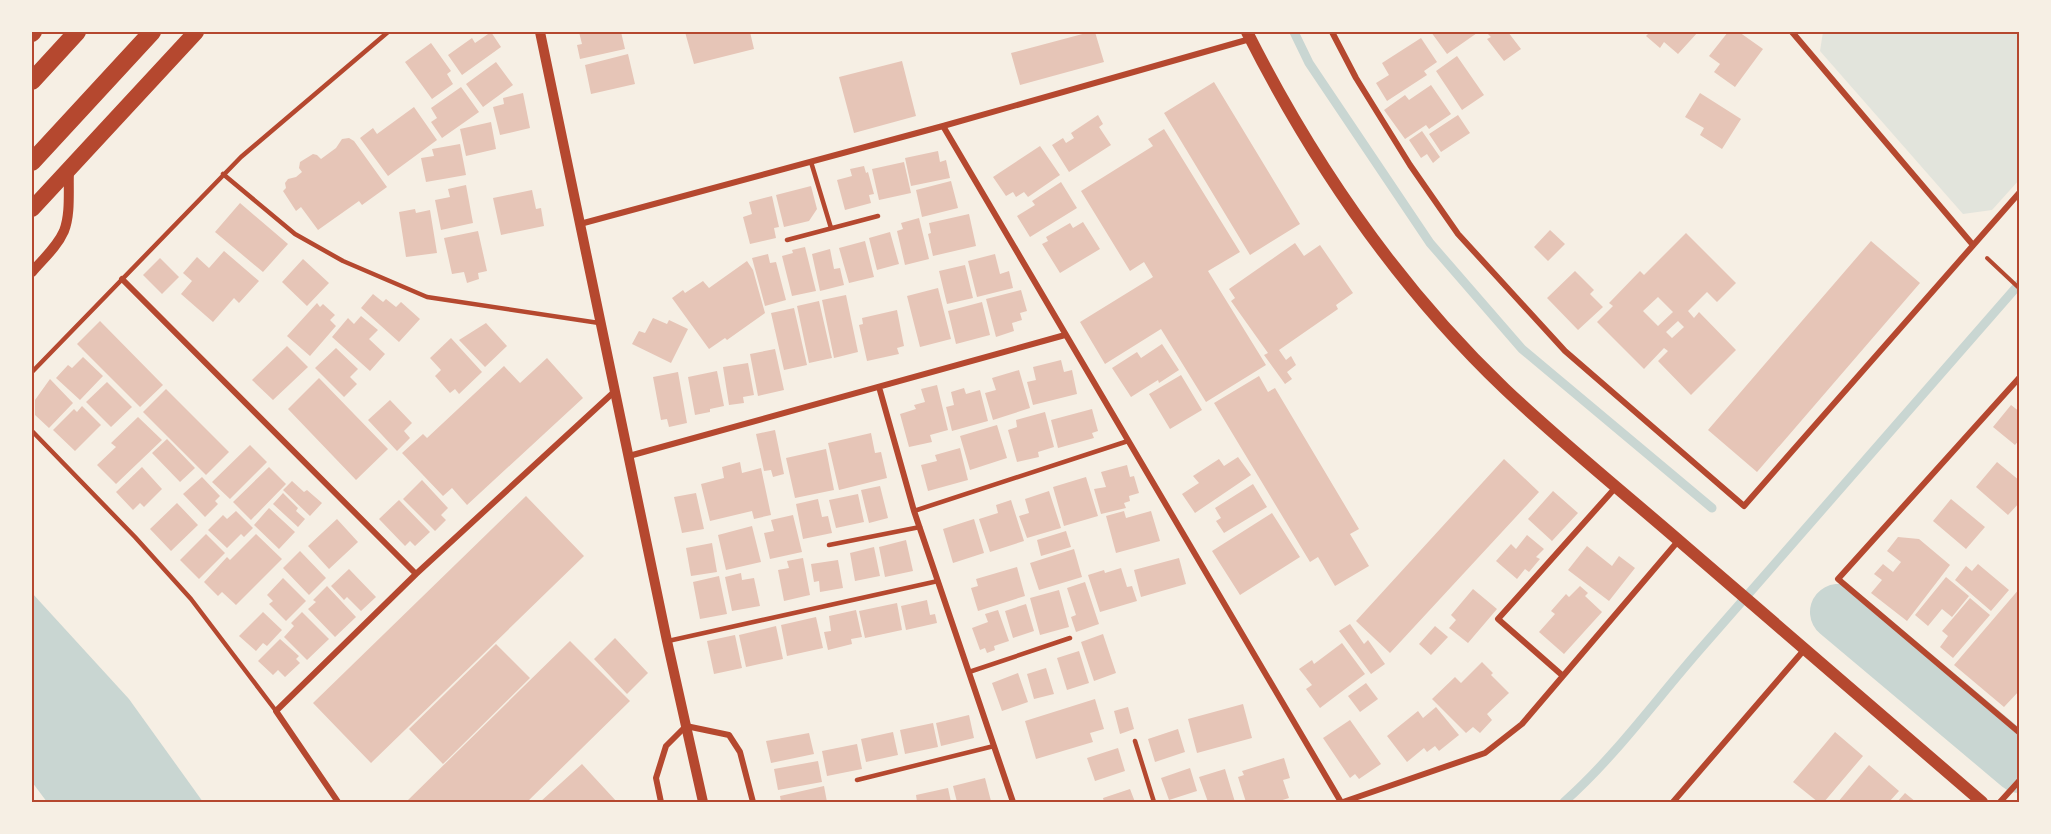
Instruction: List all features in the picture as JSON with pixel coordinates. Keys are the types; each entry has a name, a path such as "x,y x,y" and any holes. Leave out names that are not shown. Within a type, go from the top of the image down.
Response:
{"highway":[{"path":"32,81 77,32"},
{"path":"32,162 152,32"},
{"path":"32,209 196,32"}],"main road":[{"path":"1249,35 1277,90 1324,170 1390,262 1427,307 1504,388 1778,628 1982,802"}],"street":[{"path":"540,32 667,641 703,802"},
{"path":"1332,32 1356,78 1404,155 1458,234 1564,351 1744,506 2019,192"},
{"path":"1792,32 1973,245"},
{"path":"580,224 943,126 1249,35"},
{"path":"943,126 1342,802 1485,753 1522,724 1679,540"},
{"path":"32,272 53,249 64,230 68,206 69,169"},
{"path":"122,279 416,574"},
{"path":"629,456 1065,335"},
{"path":"2019,377 1838,579 2019,733"},
{"path":"879,387 914,511 1012,802"},
{"path":"338,802 276,711 416,574 615,391"},
{"path":"1563,676 1498,619 1616,486"},
{"path":"1673,802 1804,650"},
{"path":"661,802 656,778 659,767 666,746 686,726"},
{"path":"686,726 729,735 740,752 753,802"},
{"path":"2000,802 2019,780"}],"lane":[{"path":"32,372 223,174 388,32"},
{"path":"811,162 831,228"},
{"path":"223,174 295,234 343,261 427,297 601,323"},
{"path":"787,240 878,216"},
{"path":"32,431 135,537 191,599 276,711"},
{"path":"914,511 1128,441"},
{"path":"829,545 920,528"},
{"path":"667,641 938,581"},
{"path":"969,672 1070,638"},
{"path":"1135,741 1154,802"},
{"path":"857,780 994,746"}],"path":[{"path":"1973,245 2019,289"}],"shaded area":[{"path":"1823,32 2019,32 2019,180 1992,210 1963,214 1820,51"},
{"path":"32,593 129,699 203,802 47,802 32,782"}],"building":[{"path":"491,32 501,47 462,75 448,55 472,38 475,43"},
{"path":"579,32 621,32 625,49 580,59 577,45 582,44"},
{"path":"685,32 750,32 754,49 694,64"},
{"path":"1095,32 1104,62 1020,85 1011,53"},
{"path":"1431,32 1476,32 1477,33 1447,54"},
{"path":"1486,32 1508,32 1521,49 1504,61 1487,39 1491,37"},
{"path":"1650,32 1698,32 1678,54 1664,42 1660,48 1646,36"},
{"path":"1728,32 1739,32 1763,49 1735,87 1714,72 1720,64 1709,56"},
{"path":"1421,38 1437,62 1424,71 1427,75 1387,101 1376,83 1389,75 1382,63"},
{"path":"431,43 451,71 447,74 453,84 432,99 405,62"},
{"path":"628,54 635,84 591,94 585,65"},
{"path":"1457,56 1484,95 1462,110 1436,71"},
{"path":"902,61 916,116 854,133 839,77"},
{"path":"496,62 513,85 483,107 466,84"},
{"path":"1214,82 1300,224 1250,255 1164,113"},
{"path":"1431,85 1451,114 1429,129 1426,125 1405,139 1384,110 1405,95 1409,100"},
{"path":"461,87 479,112 442,138 431,122 437,118 431,108"},
{"path":"523,93 530,128 500,135 493,107 504,104 503,98"},
{"path":"1700,93 1741,119 1722,149 1700,135 1704,128 1685,117"},
{"path":"414,107 437,140 388,176 360,138 373,128 377,134"},
{"path":"1098,115 1103,124 1099,127 1111,145 1069,172 1052,145 1063,138 1066,143 1074,138 1071,133"},
{"path":"1458,115 1470,133 1441,152 1429,134"},
{"path":"491,122 496,149 466,156 460,129"},
{"path":"1164,129 1240,252 1208,271 1266,365 1206,402 1161,329 1105,364 1080,322 1153,277 1144,262 1130,271 1081,191 1153,146 1148,139"},
{"path":"1422,131 1440,157 1433,163 1427,154 1421,158 1409,140"},
{"path":"349,138 354,141 387,187 362,205 359,201 318,230 301,207 296,211 283,191 286,188 285,183 302,172 299,168 300,162 313,154 321,159 336,148 342,139"},
{"path":"460,144 466,175 426,182 421,158 434,156 432,149"},
{"path":"1040,146 1060,175 1028,197 1024,192 1016,197 1013,192 1006,196 993,177"},
{"path":"938,151 940,162 946,160 950,178 911,186 905,158"},
{"path":"904,162 911,193 879,200 872,169"},
{"path":"864,166 874,194 869,195 871,203 845,210 837,180 852,176 850,169"},
{"path":"951,181 958,208 922,217 916,190"},
{"path":"1061,182 1077,208 1030,237 1017,216 1035,205 1032,201"},
{"path":"466,185 473,223 441,230 435,200 450,197 448,189"},
{"path":"811,186 817,209 809,221 784,227 776,195"},
{"path":"532,190 536,209 541,208 544,226 501,235 493,198"},
{"path":"772,196 779,227 774,228 776,238 750,244 743,217 752,214 749,202"},
{"path":"240,203 288,244 263,272 215,232"},
{"path":"415,209 416,213 430,210 437,253 406,257 399,212"},
{"path":"969,214 976,246 933,256 928,234 931,233 929,223"},
{"path":"919,218 929,259 905,265 897,231 903,229 901,223"},
{"path":"1083,222 1100,249 1060,273 1042,244 1048,241 1046,237 1070,223 1073,228"},
{"path":"1550,230 1565,244 1548,261 1534,247"},
{"path":"478,231 487,271 478,273 479,279 467,283 464,272 452,274 444,238"},
{"path":"890,232 899,264 877,270 869,238"},
{"path":"1686,233 1736,283 1717,302 1707,292 1688,311 1694,318 1699,312 1736,350 1691,395 1658,361 1668,351 1664,348 1644,369 1597,322 1613,306 1609,303 1640,271 1644,275","holes":["1658,297 1673,312 1658,326 1643,311","1678,321 1684,327 1672,338 1666,332"]},
{"path":"865,241 874,277 849,283 839,248"},
{"path":"1871,241 1920,283 1757,472 1708,430"},
{"path":"1295,243 1304,256 1320,245 1353,293 1336,305 1338,309 1279,350 1286,360 1291,356 1296,365 1287,372 1292,379 1285,384 1264,355 1268,353 1231,301 1235,298 1229,289"},
{"path":"805,247 816,291 792,296 782,256 793,253 792,250"},
{"path":"830,249 834,269 840,268 844,285 820,291 812,254"},
{"path":"224,251 259,281 239,303 234,298 213,322 181,294 192,281 183,273 197,257 209,268"},
{"path":"768,254 770,263 776,262 786,300 765,306 752,258"},
{"path":"995,254 1000,274 1009,271 1013,288 977,297 968,261"},
{"path":"160,258 179,277 162,294 143,275"},
{"path":"303,259 329,283 307,306 282,282"},
{"path":"747,261 753,270 765,313 727,340 725,338 709,349 672,298 683,290 685,293 703,281 709,288"},
{"path":"965,265 973,298 947,304 939,271"},
{"path":"1575,271 1594,290 1590,294 1603,307 1578,330 1547,298"},
{"path":"938,288 951,339 920,347 907,296"},
{"path":"1021,290 1027,311 1020,313 1022,320 1012,323 1014,331 996,337 986,299"},
{"path":"373,294 383,302 386,299 396,307 401,302 420,319 399,342 361,308"},
{"path":"846,295 858,352 834,358 822,300"},
{"path":"819,301 832,358 809,363 797,306"},
{"path":"982,302 990,335 956,344 948,311"},
{"path":"317,303 320,307 323,304 335,315 330,320 336,326 310,356 287,336"},
{"path":"794,308 807,365 784,370 771,313"},
{"path":"897,310 904,346 897,348 899,354 867,361 859,325 863,324 862,318"},
{"path":"361,316 378,330 369,339 385,354 370,371 332,337 348,318 354,324"},
{"path":"653,318 667,324 669,320 688,329 671,363 632,344 639,331 645,333"},
{"path":"100,321 163,385 140,407 77,344"},
{"path":"486,323 507,346 485,367 459,340"},
{"path":"451,338 482,372 459,394 455,389 450,393 435,376 441,370 430,358"},
{"path":"1162,344 1179,370 1131,397 1112,368 1137,352 1141,358"},
{"path":"287,346 308,367 273,400 252,380"},
{"path":"336,348 358,369 350,377 357,384 344,397 315,368"},
{"path":"775,349 784,390 758,396 750,354"},
{"path":"83,357 103,376 80,400 56,378 68,365 72,368"},
{"path":"547,358 583,398 467,505 452,488 443,496 402,453 423,434 427,438 504,366 520,383"},
{"path":"1061,360 1064,372 1072,370 1077,394 1033,405 1027,382 1036,380 1033,367"},
{"path":"748,363 754,395 743,397 744,403 729,405 723,367"},
{"path":"1019,370 1030,408 993,420 985,393 996,390 992,378"},
{"path":"717,371 724,406 695,415 688,377"},
{"path":"678,372 687,423 669,427 667,419 661,420 653,377"},
{"path":"1181,375 1202,410 1170,429 1149,394"},
{"path":"1259,376 1268,392 1275,388 1359,529 1350,534 1369,566 1335,586 1318,557 1310,562 1214,403"},
{"path":"319,378 388,449 356,480 288,409"},
{"path":"50,379 73,403 49,428 35,415 35,400"},
{"path":"107,382 132,407 111,427 86,402"},
{"path":"937,385 948,430 930,435 932,442 909,447 900,414 916,409 914,405 925,402 921,389"},
{"path":"964,388 966,394 980,390 988,421 952,431 946,407 954,405 951,392"},
{"path":"166,389 229,452 206,475 143,412"},
{"path":"390,400 412,423 404,431 410,438 397,451 368,420"},
{"path":"2011,405 2020,412 2020,439 2015,445 1993,427"},
{"path":"82,406 101,425 75,451 53,430 74,409 77,412"},
{"path":"1092,409 1098,431 1092,433 1094,438 1058,448 1051,420"},
{"path":"1045,412 1054,447 1038,452 1039,457 1017,462 1008,430 1017,427 1016,420"},
{"path":"138,417 162,440 116,484 97,465 116,447 111,443"},
{"path":"997,425 1007,458 970,470 960,436"},
{"path":"775,430 784,474 773,477 771,470 764,471 756,434"},
{"path":"871,433 875,453 881,452 887,478 839,490 828,443"},
{"path":"167,439 195,468 180,482 152,453"},
{"path":"250,445 267,462 230,499 212,482"},
{"path":"960,448 968,480 928,491 921,465 937,461 935,455"},
{"path":"826,449 834,490 795,498 786,458"},
{"path":"1238,457 1251,475 1195,513 1182,494 1199,483 1193,476 1219,459 1224,466"},
{"path":"1504,459 1539,492 1390,653 1356,621"},
{"path":"740,462 742,473 761,468 771,515 754,519 752,511 710,521 701,484 724,478 722,467"},
{"path":"1997,462 2020,481 2020,502 2008,515 1976,487"},
{"path":"1127,465 1130,477 1134,476 1139,493 1129,496 1130,501 1124,503 1126,508 1101,514 1094,489 1106,487 1101,472"},
{"path":"142,467 162,489 144,507 140,503 133,510 116,492"},
{"path":"269,467 286,484 251,520 233,502"},
{"path":"202,477 220,496 215,501 218,504 205,517 183,494"},
{"path":"1086,477 1098,516 1064,526 1053,487"},
{"path":"422,480 448,508 441,515 446,520 435,531 403,499"},
{"path":"292,481 322,503 310,516 283,490"},
{"path":"1253,484 1267,507 1224,533 1216,521 1221,518 1215,508"},
{"path":"880,486 888,518 869,523 861,490"},
{"path":"1049,491 1061,528 1027,538 1019,516 1029,513 1025,499"},
{"path":"1553,491 1578,513 1552,541 1528,519"},
{"path":"283,493 305,519 298,527 273,504"},
{"path":"696,493 704,529 682,533 674,497"},
{"path":"858,494 864,522 836,528 829,500"},
{"path":"526,496 584,556 371,763 313,703"},
{"path":"818,499 822,517 828,516 832,533 803,539 796,504"},
{"path":"1951,499 1985,527 1966,549 1933,521"},
{"path":"399,500 430,532 415,546 410,541 405,546 379,519"},
{"path":"1011,500 1024,541 990,552 979,519 998,513 996,505"},
{"path":"177,503 198,525 171,551 150,529"},
{"path":"269,508 295,532 279,549 254,525"},
{"path":"236,511 253,528 244,537 241,534 227,548 208,530 223,515 227,519"},
{"path":"1124,511 1126,518 1151,511 1160,541 1116,553 1106,516"},
{"path":"1272,513 1300,557 1240,595 1212,551"},
{"path":"793,515 802,552 770,559 764,533 774,531 771,520"},
{"path":"337,519 358,542 329,569 308,546"},
{"path":"974,519 984,553 953,563 943,529"},
{"path":"752,526 761,562 726,570 718,535"},
{"path":"1066,531 1071,547 1041,556 1037,540"},
{"path":"206,534 225,553 199,579 180,560"},
{"path":"256,534 282,559 236,605 222,592 218,596 204,582 227,557 230,560"},
{"path":"1527,535 1544,549 1536,557 1540,559 1529,572 1525,569 1517,579 1496,561 1511,544 1516,549"},
{"path":"1898,537 1919,539 1950,565 1907,621 1871,593 1882,580 1874,574 1883,564 1893,572 1901,562 1887,551"},
{"path":"906,540 913,571 885,577 879,547"},
{"path":"712,543 717,572 691,576 686,548"},
{"path":"1587,546 1612,566 1619,556 1635,568 1609,601 1568,570"},
{"path":"874,547 880,576 855,581 850,553"},
{"path":"1074,549 1082,577 1039,590 1030,563"},
{"path":"300,551 326,578 309,595 283,568"},
{"path":"803,558 810,595 784,601 778,570 789,568 787,561"},
{"path":"1179,558 1186,584 1141,597 1134,570"},
{"path":"838,560 843,588 820,592 819,581 814,582 811,564"},
{"path":"1978,564 2009,590 1991,611 1955,580 1966,566 1972,571"},
{"path":"1017,567 1025,596 978,611 971,588 978,586 976,579"},
{"path":"1121,568 1127,587 1132,586 1137,601 1100,612 1088,575"},
{"path":"349,569 376,597 361,611 347,597 344,600 331,586"},
{"path":"741,573 742,580 754,578 760,606 732,611 725,577"},
{"path":"719,576 727,614 700,619 693,582"},
{"path":"1946,577 1969,596 1952,617 1942,609 1928,626 1915,615"},
{"path":"283,578 306,601 286,621 269,604 273,601 267,595"},
{"path":"1085,582 1099,624 1076,632 1071,617 1076,615 1067,588"},
{"path":"327,586 356,617 335,637 308,609 316,602 313,600"},
{"path":"1580,586 1588,593 1585,596 1602,612 1564,654 1539,632 1555,614 1551,611 1566,594 1569,597"},
{"path":"2020,588 2020,690 2004,707 1954,665"},
{"path":"1473,589 1497,609 1468,643 1449,628 1456,620 1451,615"},
{"path":"1059,590 1069,627 1040,635 1030,598"},
{"path":"1970,598 1990,615 1953,658 1940,647 1948,636 1942,631"},
{"path":"927,600 930,615 935,614 937,623 906,630 901,606"},
{"path":"897,603 902,630 865,638 859,611"},
{"path":"1026,604 1034,631 1013,638 1005,611"},
{"path":"856,610 862,637 851,639 852,644 828,650 824,632 831,631 829,616"},
{"path":"998,610 1009,641 994,646 995,650 987,653 985,648 980,650 972,628 988,622 985,614"},
{"path":"263,612 282,630 267,646 263,643 256,651 239,636"},
{"path":"302,612 329,639 307,660 284,637 294,626 291,623"},
{"path":"816,617 823,648 787,656 781,625"},
{"path":"1350,624 1364,644 1368,640 1385,664 1371,674 1339,631"},
{"path":"776,626 783,659 746,667 739,635"},
{"path":"1435,626 1448,637 1431,655 1419,644"},
{"path":"1103,634 1116,673 1094,681 1081,642"},
{"path":"735,635 742,668 714,674 707,641"},
{"path":"615,638 648,673 627,694 594,659"},
{"path":"280,639 299,656 296,659 300,663 285,677 278,670 273,675 258,661"},
{"path":"570,641 630,701 527,802 406,802"},
{"path":"1342,643 1365,674 1320,708 1306,689 1312,685 1299,669 1312,660 1314,664"},
{"path":"496,644 530,678 443,764 409,729"},
{"path":"1079,651 1089,683 1067,690 1057,658"},
{"path":"1482,662 1509,693 1487,714 1492,720 1480,733 1473,727 1466,733 1432,699 1455,677 1461,683"},
{"path":"1046,668 1054,694 1034,699 1027,674"},
{"path":"1018,673 1028,702 1002,711 992,683"},
{"path":"1366,683 1378,699 1360,712 1348,696"},
{"path":"1095,699 1104,729 1090,733 1093,742 1036,759 1025,721"},
{"path":"1243,704 1252,738 1197,753 1188,719"},
{"path":"1128,707 1134,729 1120,734 1114,711"},
{"path":"1436,707 1459,735 1439,751 1435,746 1427,752 1424,748 1407,762 1387,736 1418,711 1423,718"},
{"path":"969,715 974,738 941,746 936,723"},
{"path":"1350,720 1381,764 1359,779 1355,774 1350,778 1323,738"},
{"path":"933,723 938,747 905,754 900,730"},
{"path":"1178,729 1185,752 1155,762 1148,739"},
{"path":"893,732 898,755 866,762 861,739"},
{"path":"1835,732 1863,756 1824,802 1818,802 1793,782"},
{"path":"809,733 814,754 771,763 766,741"},
{"path":"857,744 862,769 827,776 822,751"},
{"path":"1118,748 1125,771 1095,781 1087,758"},
{"path":"1284,758 1290,778 1283,780 1289,798 1276,802 1246,802 1238,777 1244,775 1242,771"},
{"path":"818,761 822,782 778,790 774,769"},
{"path":"582,764 617,802 540,802"},
{"path":"1869,765 1899,791 1889,802 1838,802"},
{"path":"1190,768 1197,791 1169,800 1161,778"},
{"path":"1225,769 1235,802 1208,802 1199,777"},
{"path":"985,778 991,801 957,802 953,786"},
{"path":"824,786 827,802 781,802 780,796"},
{"path":"948,788 951,802 917,802 916,795"},
{"path":"1130,789 1135,802 1104,802 1103,798"},
{"path":"1905,793 1916,802 1897,802"}],"waterway":[{"path":"1294,32 1309,63 1430,243 1522,349 1712,508"},
{"path":"1564,802 1619,746 1703,646 2020,283"},
{"path":"1838,612 2020,765"}]}
